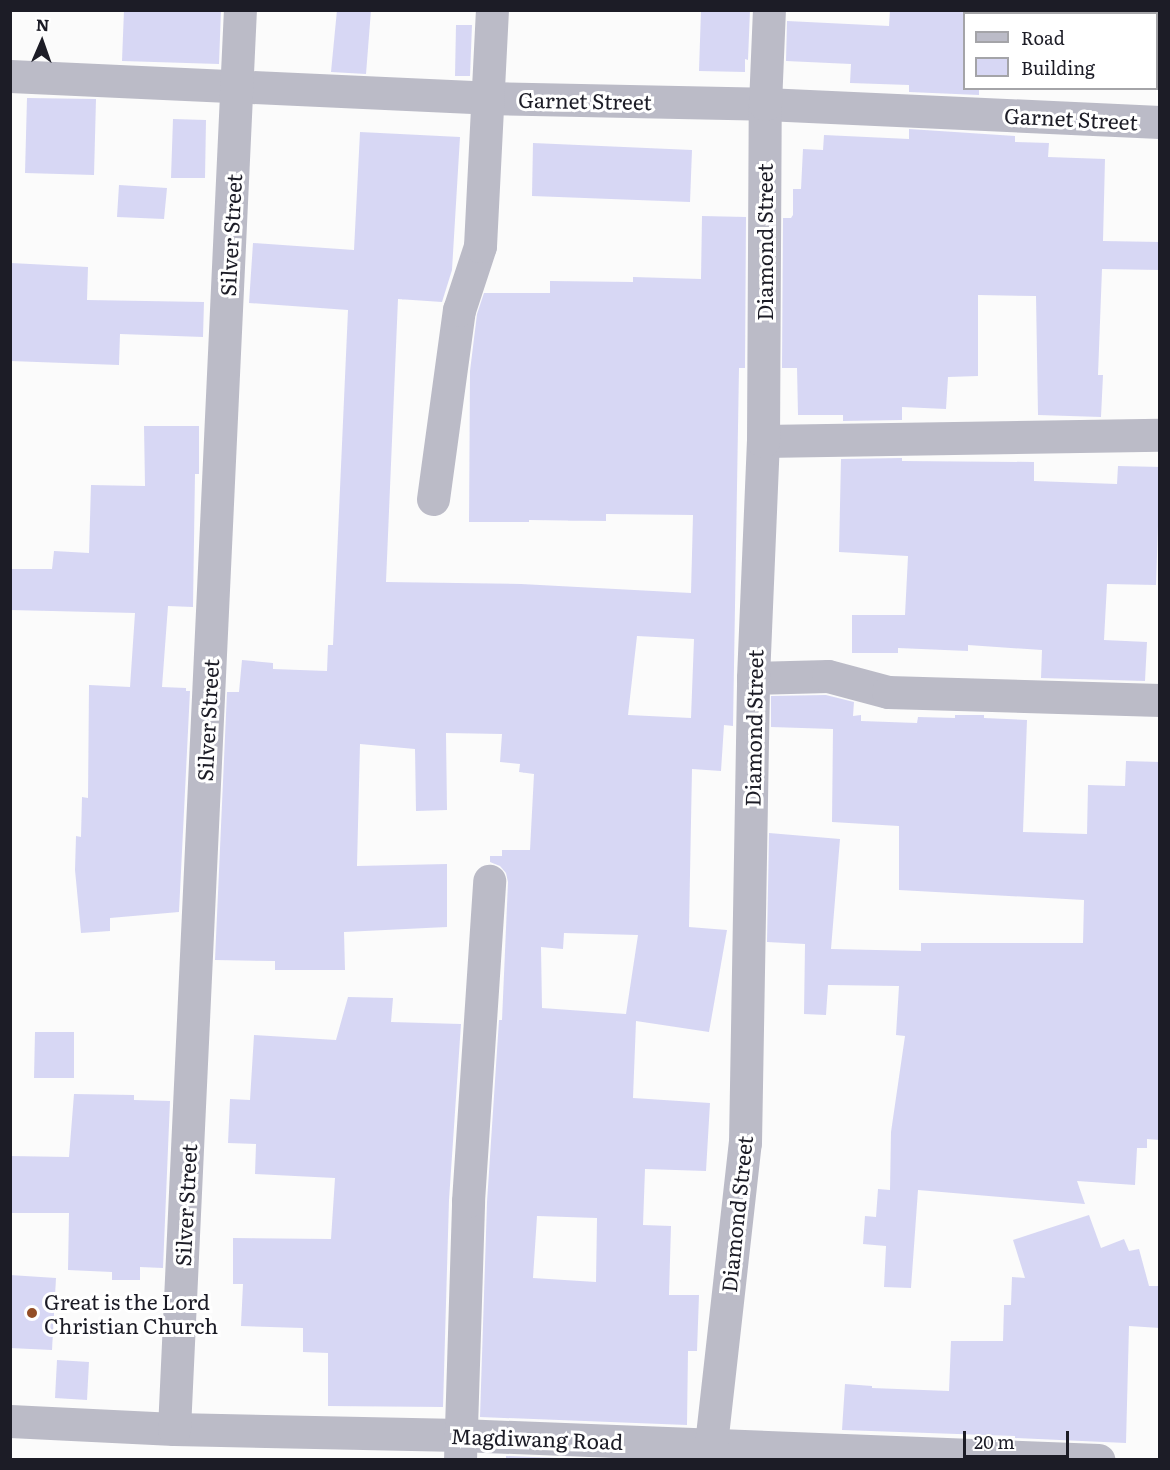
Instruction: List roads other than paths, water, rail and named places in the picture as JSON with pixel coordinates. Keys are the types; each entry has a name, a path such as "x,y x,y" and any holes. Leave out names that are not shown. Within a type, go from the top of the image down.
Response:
{"street":[{"name":"Silver Street","path":"174,1430 240,10"},
{"path":"433,499 459,310 480,246 492,10"},
{"name":"Diamond Street","path":"711,1444 745,1143 753,678 763,441 765,104 769,10"},
{"name":"Garnet Street","path":"10,76 488,98 765,104 1160,122"},
{"path":"763,441 1160,435"},
{"path":"753,678 828,676 888,692 1160,700"},
{"path":"460,1447 468,1201 489,881"},
{"name":"Magdiwang Road","path":"10,1421 460,1447 711,1444 1099,1460"}],"place":[{"name":"Great is the Lord Christian Church","path":"32,1313"}]}
